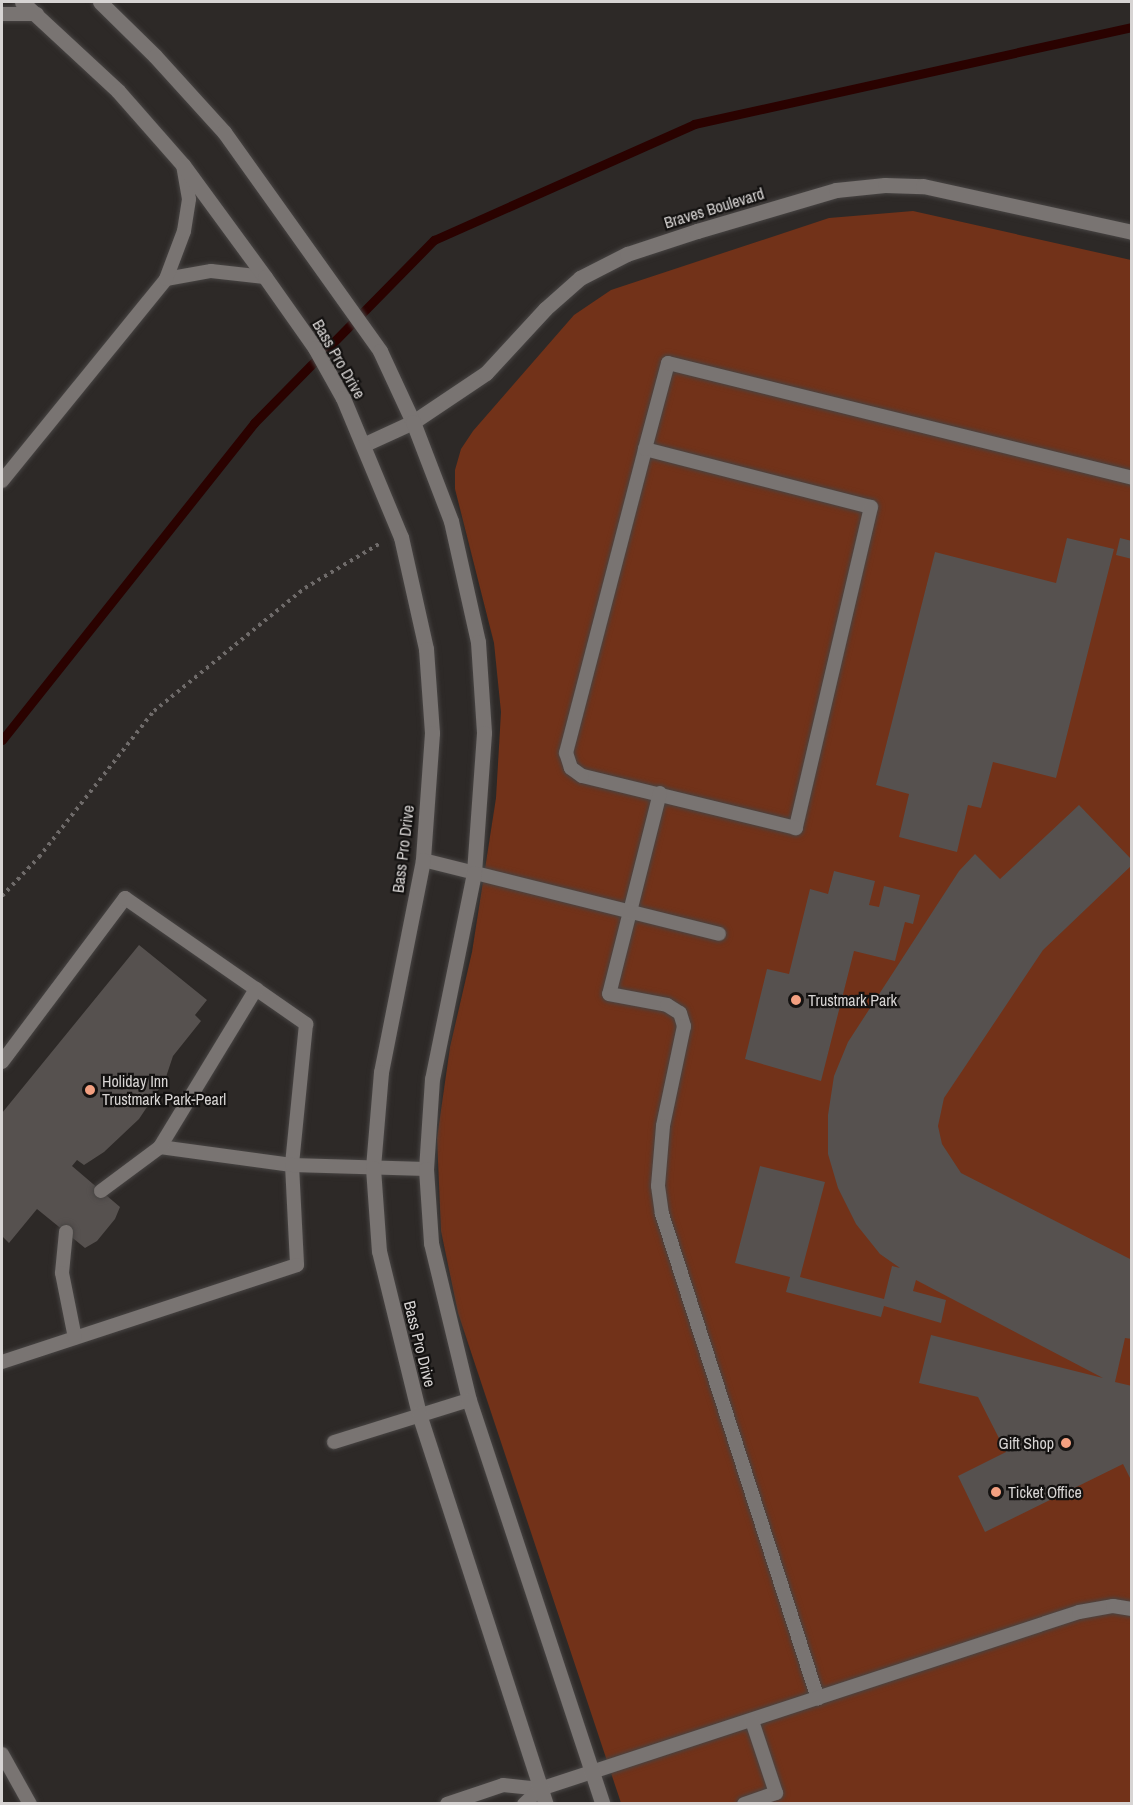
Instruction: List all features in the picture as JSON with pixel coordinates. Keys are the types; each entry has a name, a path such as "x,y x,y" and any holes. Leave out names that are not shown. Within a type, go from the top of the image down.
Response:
{"street":[{"name":"Bass Pro Drive","path":"22,2 118,91 183,165 265,277 315,348 343,398 365,444 399,532 426,649 432,733 423,860 381,1072 374,1168 379,1251 419,1414 543,1796"},
{"name":"Bass Pro Drive","path":"100,2 156,56 224,132 380,351 413,422 451,521 478,642 484,733 474,873 432,1079 426,1169 431,1243 469,1400 603,1803"},
{"name":"Braves Boulevard","path":"365,444 413,422 486,373 545,309 580,279 627,255 677,237 836,190 885,185 923,186 1131,232"}],"lane":[{"path":"2,14 37,14"},
{"path":"2,481 166,279 184,231 189,200 183,165"},
{"path":"166,279 211,271 265,277"},
{"path":"645,449 871,507 796,828 582,776 571,768 566,753 645,449 668,363 1131,476"},
{"path":"660,794 609,994 667,1005 680,1013 684,1026 663,1126 658,1186 662,1214 818,1699"},
{"path":"423,860 718,934"},
{"path":"2,1062 125,898 306,1024 292,1165 297,1265 2,1362"},
{"path":"100,1191 160,1148 256,989"},
{"path":"160,1148 292,1165 426,1169"},
{"path":"66,1232 62,1273 75,1338"},
{"path":"334,1442 469,1400"},
{"path":"524,1803 592,1773 1079,1612 1113,1606 1131,1609"},
{"path":"744,1803 776,1793 752,1721"},
{"path":"2,1754 30,1803"},
{"path":"447,1803 503,1785 543,1796"}],"path":[{"path":"2,896 39,857 154,711 305,588 399,532"}],"shaded area":[{"name":"Trustmark Park","path":"913,211 1131,260 1131,1803 621,1803 458,1313 441,1231 437,1138 450,1047 472,952 496,798 501,712 494,643 455,489 455,470 461,449 473,431 574,315 611,290 829,218"}],"building":[{"path":"1067,538 1114,549 1056,778 993,762 981,808 968,805 957,852 899,837 909,794 876,785 935,552 1056,583"},
{"path":"1120,538 1132,541 1132,559 1116,555"},
{"path":"1079,805 1132,860 1132,865 1043,950 944,1098 938,1126 942,1144 961,1173 1132,1260 1132,1339 1125,1338 1115,1382 1132,1386 1132,1482 1123,1464 985,1532 958,1476 1006,1452 978,1397 919,1383 931,1335 1103,1378 916,1280 913,1291 946,1300 941,1323 884,1306 881,1317 786,1292 790,1277 735,1263 760,1166 825,1182 800,1277 884,1299 892,1266 900,1268 880,1254 856,1224 838,1188 828,1154 828,1115 834,1076 848,1042 959,871 975,854 1000,879"},
{"path":"834,871 875,881 869,905 879,907 884,886 920,895 913,924 905,922 895,961 854,951 821,1081 745,1059 767,969 789,974 810,889 828,894"},
{"name":"Holiday Inn Trustmark Park-Pearl","path":"139,945 207,1000 195,1015 201,1021 173,1056 165,1080 139,1119 104,1152 84,1165 77,1160 72,1166 120,1207 115,1219 97,1241 85,1248 37,1209 9,1243 2,1236 2,1113"}],"waterway":[{"path":"2,740 254,423 434,240 694,124 1132,27"}],"place":[{"name":"Trustmark Park","path":"796,1000"},
{"name":"Holiday Inn Trustmark Park-Pearl","path":"90,1090"},
{"name":"Gift Shop","path":"1066,1443"},
{"name":"Ticket Office","path":"996,1492"}]}
